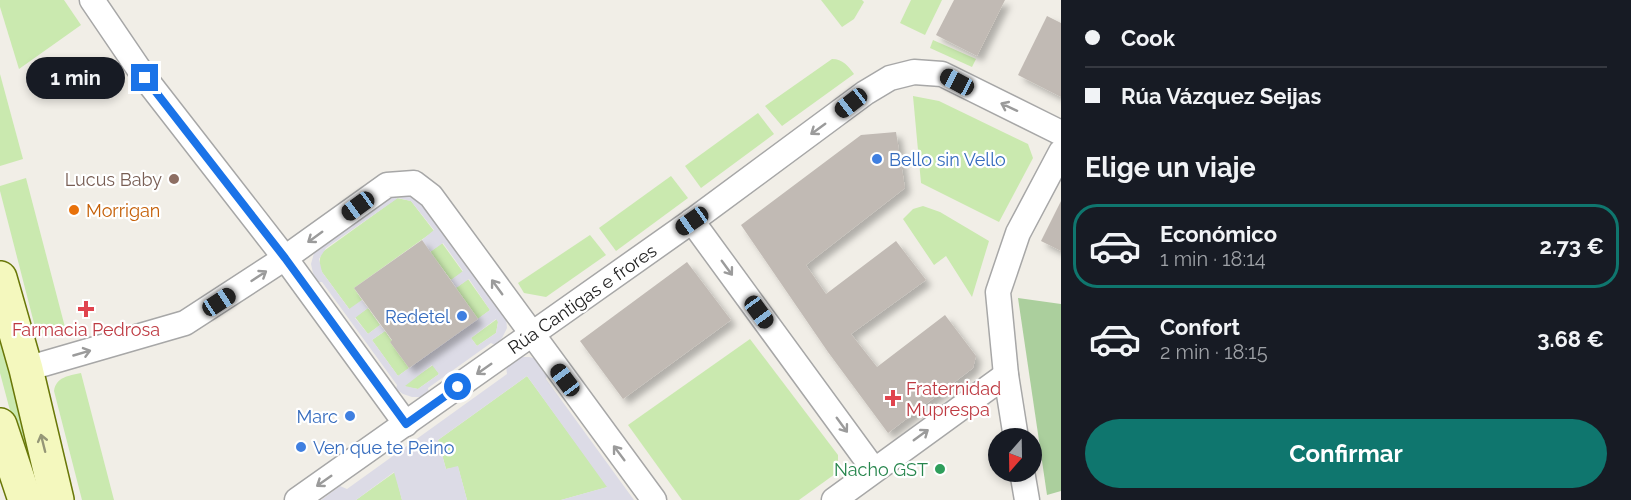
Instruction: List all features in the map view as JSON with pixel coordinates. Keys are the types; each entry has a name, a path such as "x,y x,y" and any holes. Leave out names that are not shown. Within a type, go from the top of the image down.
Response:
{"street":[{"path":"92,0 145,78 285,258 406,424"},
{"name":"Rúa Cantigas e frores","path":"297,500 692,221 865,93 890,78 914,72 942,74 1061,133"},
{"path":"1014,428 1006,375 998,292 1018,233 1061,152"},
{"path":"26,369 185,323 285,258 387,185 414,183 431,196 654,500"},
{"path":"692,221 874,470"},
{"path":"0,278 26,369 57,500"},
{"path":"834,500 1006,375"},
{"path":"0,425 25,500"},
{"path":"1024,482 1027,500"}],"green space":[{"path":"0,0 64,0 81,25 19,69 0,7"},
{"path":"821,0 862,0 864,2 854,19 842,27"},
{"path":"911,0 942,0 925,35 900,23"},
{"path":"933,40 976,59 972,67 930,48"},
{"path":"832,59 842,62 854,74 782,126 765,106"},
{"path":"0,74 23,159 0,166"},
{"path":"913,96 939,101 1028,144 1033,158 999,222 921,183"},
{"path":"758,113 774,134 701,188 685,166"},
{"path":"671,176 688,198 616,251 599,228"},
{"path":"26,178 66,331 53,335 45,335 35,327 0,191 0,186"},
{"path":"397,198 411,201 434,231 354,288 362,300 350,310 322,272 319,265 321,253"},
{"path":"923,206 940,212 989,241 972,297 946,256 934,265 903,219 913,209"},
{"path":"590,235 606,255 546,297 524,293 518,283"},
{"path":"442,243 463,272 451,280 430,252"},
{"path":"468,279 490,310 478,319 456,288"},
{"path":"1018,298 1061,304 1061,491 1047,495 1042,461 1042,428 1037,428"},
{"path":"368,308 380,325 368,334 355,317"},
{"path":"497,319 496,333 477,346 471,338"},
{"path":"385,331 409,368 398,376 372,340"},
{"path":"0,335 40,491 32,493 0,373"},
{"path":"750,339 838,455 835,474 799,500 682,500 628,425"},
{"path":"433,365 439,374 418,389 404,385"},
{"path":"81,373 114,500 82,500 54,391 60,380"},
{"path":"527,376 608,487 561,500 467,500 458,467 446,469 438,440"},
{"path":"395,472 402,500 356,500"}],"shaded area":[{"path":"397,191 420,195 426,210 498,309 502,309 507,328 495,345 491,343 428,388 429,394 412,397 403,394 396,389 397,385 322,282 318,282 313,273 311,264 314,253 322,244","holes":["398,198 411,201 434,230 422,240 430,252 443,243 463,271 451,280 456,288 469,279 490,310 398,376 372,340 385,331 380,325 368,334 355,318 368,308 362,300 349,309 322,272 319,259 326,248","496,319 498,322 496,333 477,346 471,338","432,365 439,374 418,389 405,386"]},
{"path":"522,357 538,359 549,371 546,379 634,500 561,500 607,487 527,376 438,440 446,469 458,466 467,500 402,500 394,472 356,500 321,500 340,486 347,489 507,374 506,366"}],"building":[{"path":"954,0 1005,0 977,56 936,35"},
{"path":"1047,16 1061,23 1061,97 1018,75"},
{"path":"896,132 905,188 806,265 826,294 896,241 926,280 851,334 877,367 945,315 976,356 973,368 888,433 828,352 741,225 861,135"},
{"path":"1061,201 1061,251 1041,241"},
{"path":"422,240 478,319 409,368 390,342 392,340 354,288"},
{"path":"687,262 731,320 623,399 580,341"}],"place":[{"name":"Bello sin Vello","path":"877,159"},
{"name":"Lucus Baby","path":"174,179"},
{"name":"Morrigan","path":"74,210"},
{"name":"Farmacia Pedrosa","path":"86,309"},
{"name":"Redetel","path":"462,316"},
{"name":"Fraternidad Muprespa","path":"893,398"},
{"name":"Marc","path":"350,416"},
{"name":"Ven que te Peino","path":"301,447"},
{"name":"Nacho GST","path":"940,469"}],"route":[{"path":"145,78 285,258 406,424 458,387"}]}
